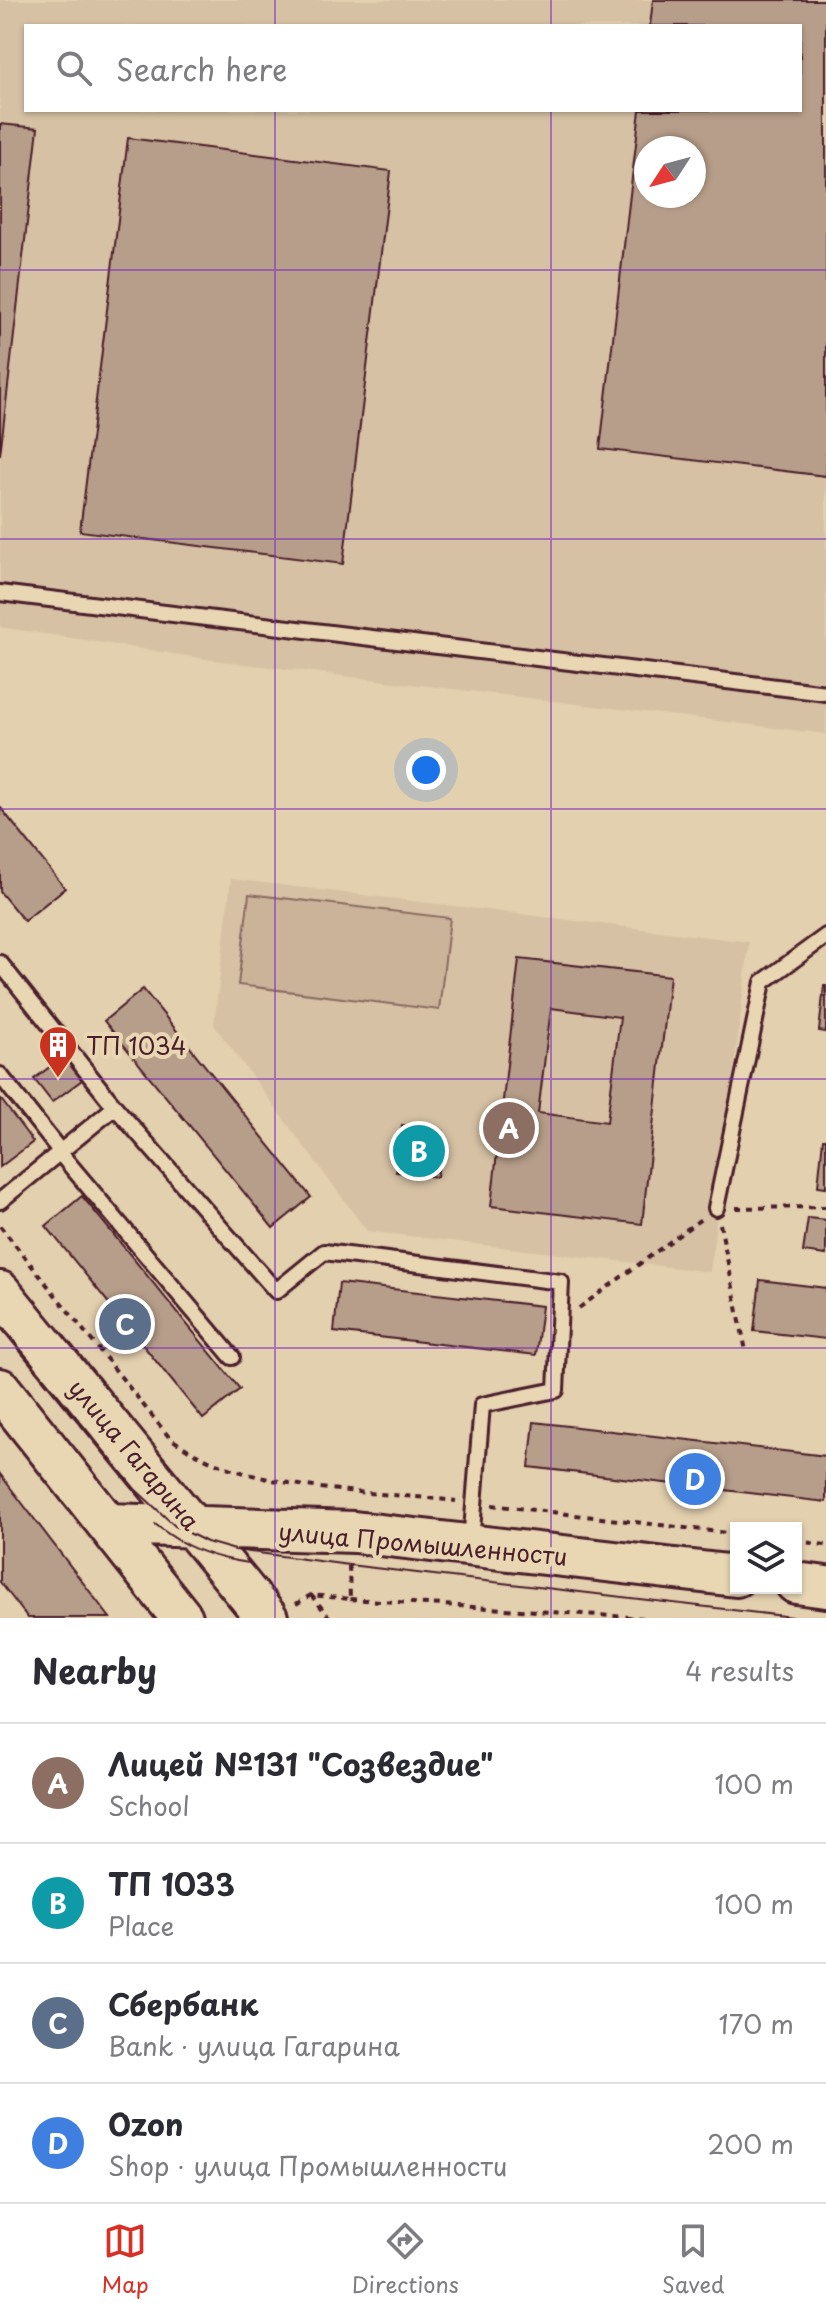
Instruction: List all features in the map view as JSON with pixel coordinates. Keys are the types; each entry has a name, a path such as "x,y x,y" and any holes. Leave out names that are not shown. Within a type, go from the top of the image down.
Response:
{"main road":[{"name":"улица Гагарина","path":"0,1292 195,1526 276,1614"},
{"path":"0,1389 182,1618"},
{"name":"улица Промышленности","path":"109,1524 354,1532 471,1543 730,1575"},
{"path":"802,1584 826,1587"}],"lane":[{"path":"0,593 826,693"},
{"path":"716,1208 763,982 826,936"},
{"path":"0,963 115,1107 276,1291 324,1252 561,1282 556,1390 482,1405 471,1543"},
{"path":"0,1075 232,1357"},
{"path":"0,1201 115,1107"}],"path":[{"path":"560,1322 716,1208 826,1207"},
{"path":"716,1208 746,1351"},
{"path":"0,1226 169,1437 191,1453 242,1473 359,1490 730,1533"},
{"path":"350,1599 359,1490"},
{"path":"802,1542 826,1545"},
{"path":"276,1614 311,1595 644,1618"},
{"path":"311,1595 330,1618"}],"shaded area":[{"path":"0,0 826,0 826,734 220,661 0,627"},
{"path":"231,879 749,942 710,1272 367,1231 214,1025"},
{"path":"249,894 450,918 439,1010 238,985"}],"building":[{"path":"653,0 826,0 826,476 600,449 634,161 634,208 706,208 706,136 637,136 640,112 802,112 802,24 650,24"},
{"path":"0,124 38,128 0,455"},
{"path":"128,138 391,171 343,564 80,531"},
{"path":"0,807 65,888 24,921 0,892"},
{"path":"519,959 670,976 642,1224 491,1206","holes":["551,1008 620,1017 607,1122 538,1113"]},
{"path":"826,986 826,1032 819,1031"},
{"path":"143,989 311,1197 273,1228 104,1021"},
{"name":"ТП 1034","path":"64,1056 82,1080 52,1102 34,1079"},
{"path":"0,1098 33,1142 0,1167"},
{"path":"402,1125 443,1131 437,1177 396,1172"},
{"path":"823,1139 826,1139 826,1187 818,1186"},
{"path":"82,1196 240,1389 203,1419 46,1226"},
{"path":"808,1218 826,1220 826,1255 803,1252"},
{"path":"760,1280 826,1288 826,1339 754,1331"},
{"path":"339,1283 542,1306 536,1355 334,1332"},
{"path":"534,1422 826,1456 826,1502 529,1467"},
{"path":"0,1474 110,1618 28,1618 0,1582"}],"tram line":[{"path":"0,1324 135,1489 175,1526 207,1542 235,1550 349,1565 801,1618"},
{"path":"155,1524 199,1551 249,1563"}],"place":[{"name":"ТП 1034","path":"58,1079"},
{"name":"Лицей №131 \"Созвездие\"","path":"509,1128"},
{"name":"ТП 1033","path":"419,1151"},
{"name":"Сбербанк","path":"125,1324"},
{"name":"Ozon","path":"695,1479"}]}
